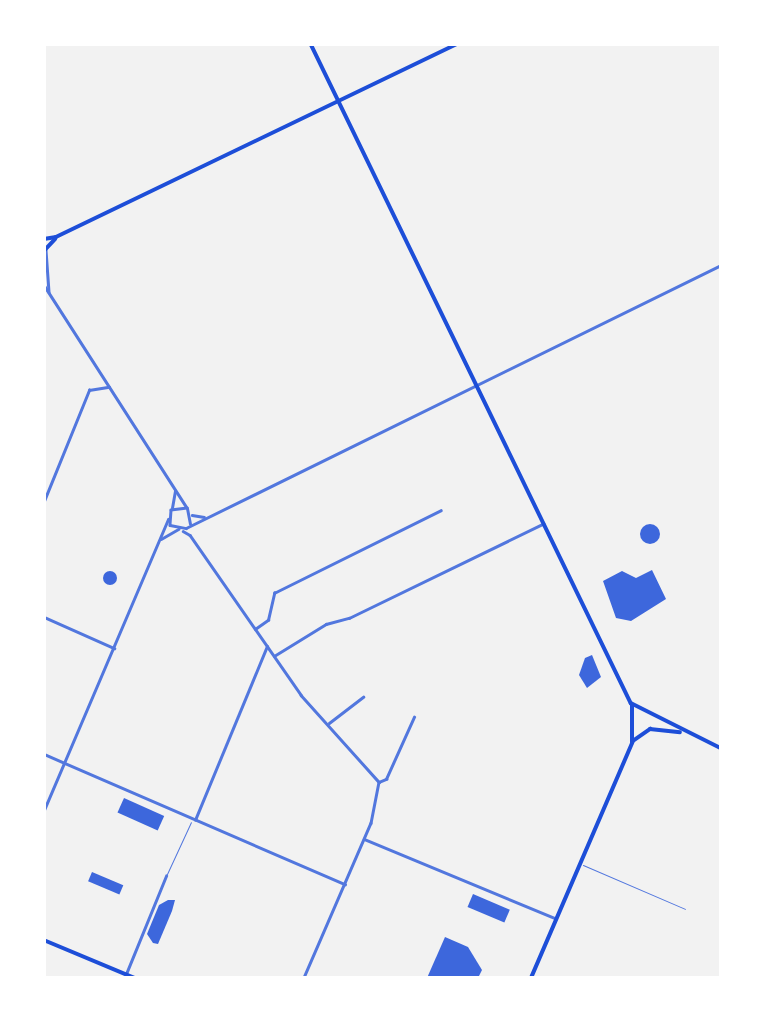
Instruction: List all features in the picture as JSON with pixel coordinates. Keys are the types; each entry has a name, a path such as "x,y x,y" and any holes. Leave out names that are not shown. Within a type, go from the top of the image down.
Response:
{"main road":[{"path":"311,44 631,703 632,743 531,978"},
{"path":"44,239 57,237 457,44"},
{"path":"45,249 57,237"},
{"path":"631,703 683,733 721,748"},
{"path":"632,743 650,729 683,733"},
{"path":"44,940 135,978"}],"street":[{"path":"45,249 51,299"},
{"path":"161,539 721,265"},
{"path":"44,285 188,509 192,514 204,517"},
{"path":"44,291 51,299"},
{"path":"44,501 89,390 109,387"},
{"path":"44,810 161,539 171,510 174,488"},
{"path":"171,510 180,506 188,509"},
{"path":"255,629 268,620 274,593 441,510"},
{"path":"190,535 192,514"},
{"path":"168,519 179,530 190,535 301,695 329,723 379,782 379,802 304,978"},
{"path":"274,656 326,624 349,618 544,524"},
{"path":"44,617 114,648"},
{"path":"193,821 267,646"},
{"path":"329,723 363,697"},
{"path":"379,782 386,779 414,717"},
{"path":"44,754 193,821 345,884"},
{"path":"364,839 557,919"},
{"path":"126,974 166,876"}],"lane":[{"path":"166,876 193,821"},
{"path":"581,864 685,909"}],"building":[{"path":"650,524 657,527 660,534 657,541 650,544 643,541 640,534 643,527"},
{"path":"652,570 666,599 631,621 616,618 603,581 622,571 636,578"},
{"path":"110,571 115,573 115,583 110,585 105,583 103,578 105,573"},
{"path":"592,655 601,677 587,688 579,675 585,658"},
{"path":"124,798 164,816 158,831 117,813"},
{"path":"92,872 123,885 119,894 88,881"},
{"path":"473,894 510,910 504,923 468,907"},
{"path":"175,900 172,911 158,944 153,943 147,934 159,905"},
{"path":"445,937 468,947 482,970 478,978 427,978"}]}
